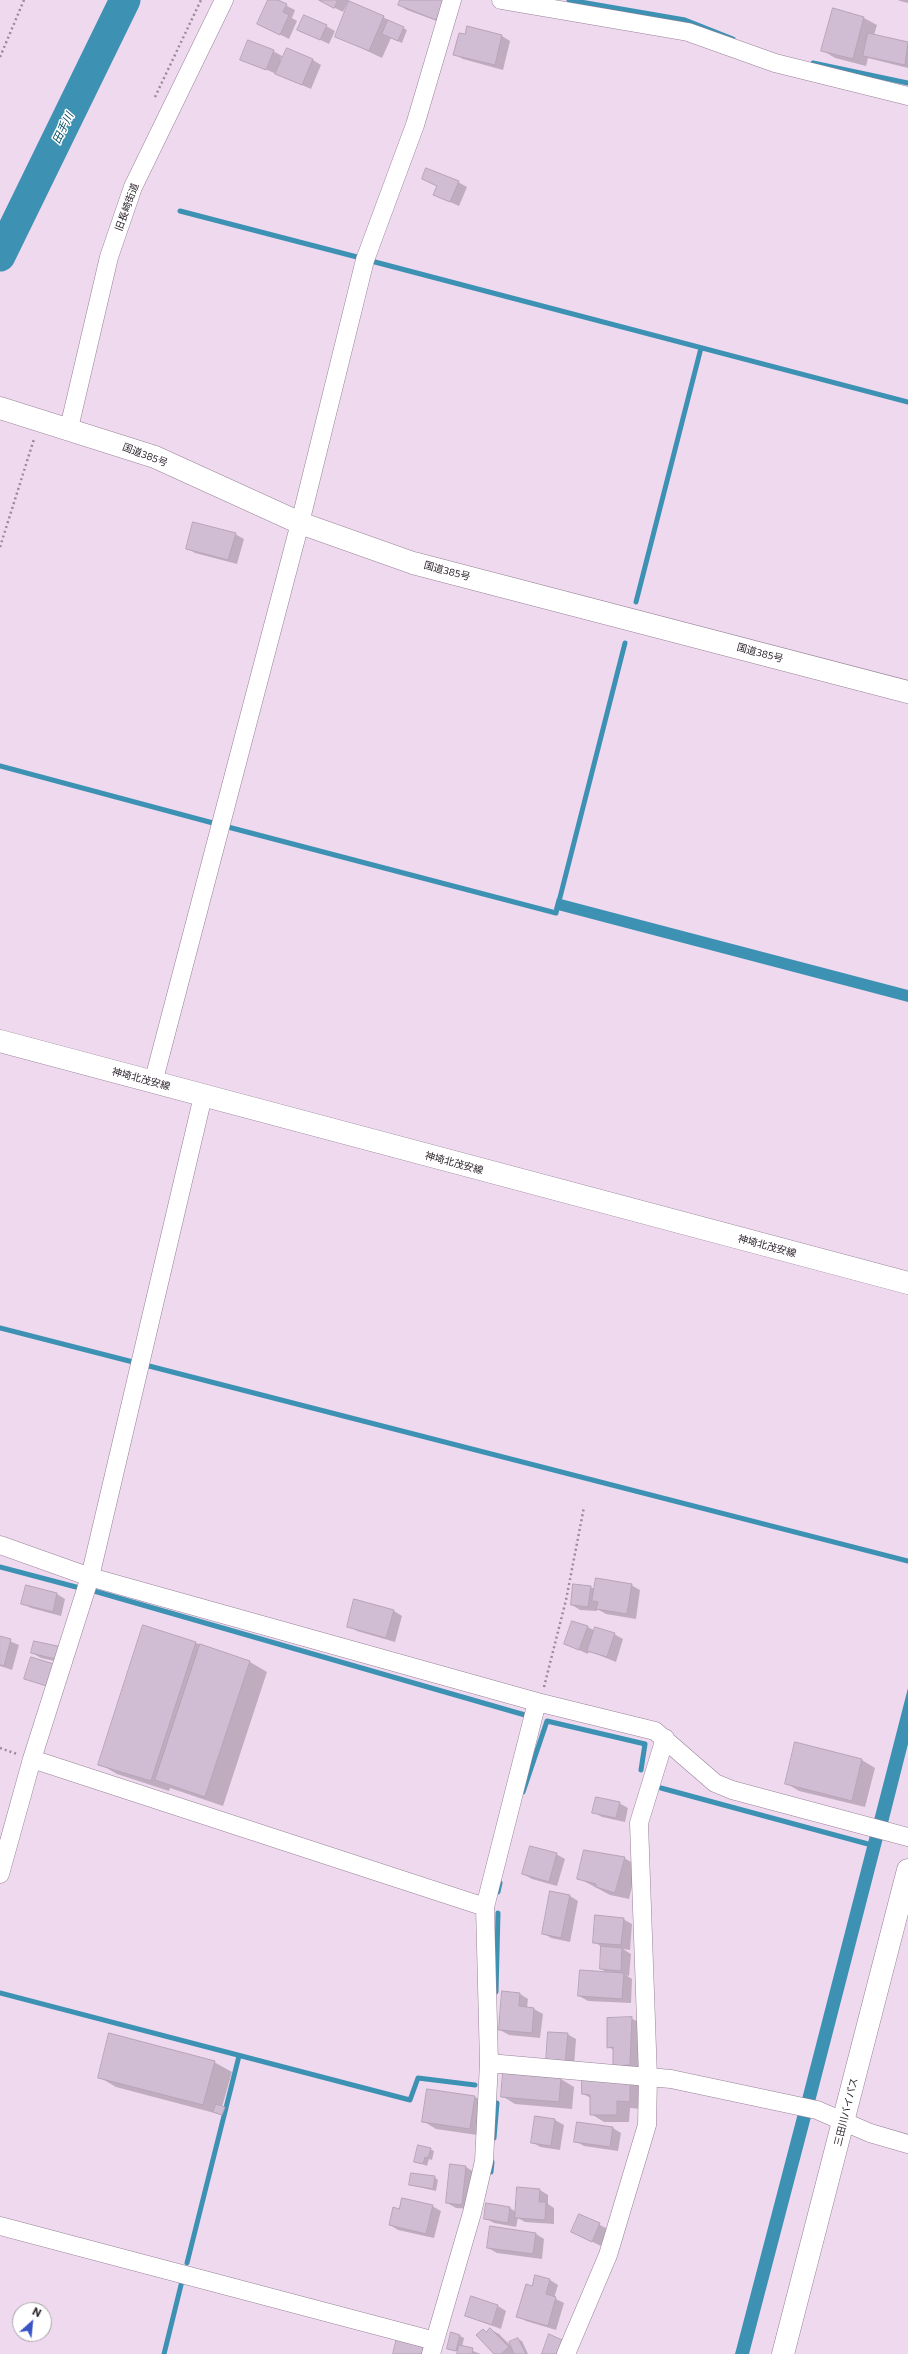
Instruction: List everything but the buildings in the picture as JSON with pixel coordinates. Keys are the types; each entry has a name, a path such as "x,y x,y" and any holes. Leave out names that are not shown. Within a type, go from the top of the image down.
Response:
{"main road":[{"name":"国道385号","path":"0,408 69,428 155,457 300,523 413,562 908,692"},
{"name":"神埼北茂安線","path":"0,1041 908,1283"},
{"name":"三田川バイパス","path":"783,2354 908,1870"}],"street":[{"name":"旧長崎街道","path":"69,428 109,257 133,187 224,0"},
{"path":"153,1083 300,523 365,260 415,124 452,0"},
{"path":"501,0 688,32 775,63 908,96"},
{"path":"0,1874 32,1759 90,1577 203,1096"},
{"path":"0,1545 90,1577 537,1702 655,1731 715,1782 732,1790 908,1837"},
{"path":"0,2226 433,2348 472,2213 484,2161 489,2063 484,1907 537,1702"},
{"path":"566,2354 608,2255 647,2125 648,2078 639,1823 665,1738"},
{"path":"32,1759 484,1907"},
{"path":"489,2063 671,2079 816,2110 870,2133 908,2144"}],"path":[{"path":"0,57 24,0"},
{"path":"0,547 40,419"},
{"path":"537,1702 542,1693 566,1600 584,1507"}],"water":[{"path":"557,898 908,990 908,1002 554,909"},
{"path":"908,1688 908,1744 888,1823 874,1820"},
{"path":"870,1835 883,1838 815,2102 802,2099"},
{"path":"798,2113 811,2117 749,2354 735,2354"}],"waterway":[{"name":"田手川","path":"0,256 125,0"},
{"path":"569,0 685,20 733,39"},
{"path":"813,63 908,83"},
{"path":"180,211 357,257"},
{"path":"375,262 908,402"},
{"path":"636,602 701,348"},
{"path":"228,827 556,913 625,643"},
{"path":"0,766 213,823"},
{"path":"0,1328 133,1362"},
{"path":"149,1366 908,1561"},
{"path":"0,1567 76,1587"},
{"path":"94,1591 525,1715"},
{"path":"523,1792 547,1721 645,1744 641,1770"},
{"path":"661,1788 868,1844"},
{"path":"498,1892 500,1883"},
{"path":"496,1992 498,1913"},
{"path":"0,1993 410,2100 418,2078 475,2085"},
{"path":"187,2263 239,2056"},
{"path":"494,2138 497,2103"},
{"path":"491,2172 492,2162"},
{"path":"164,2354 182,2281"}]}
